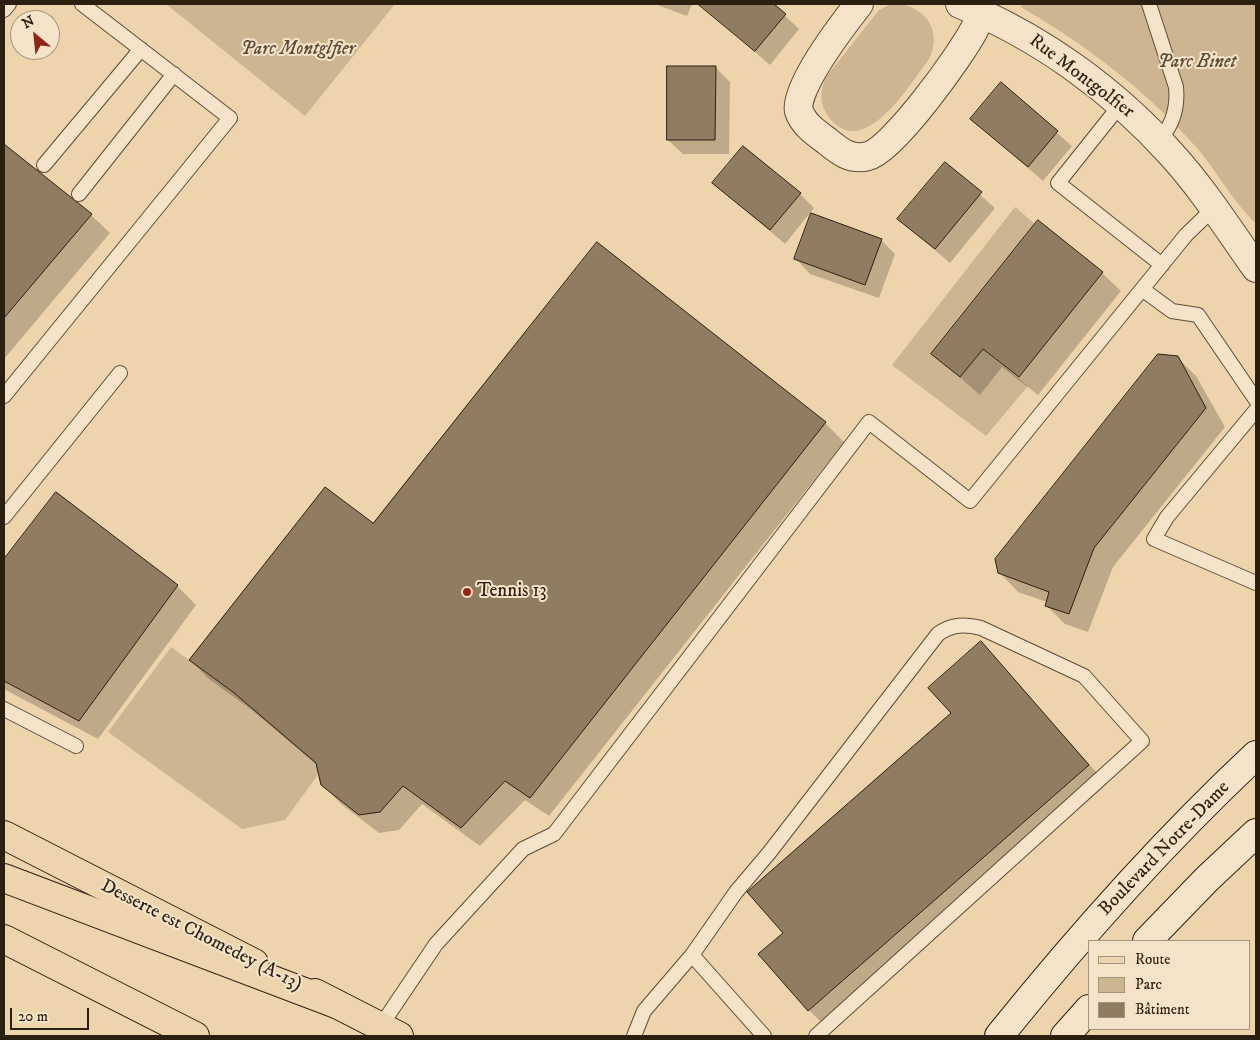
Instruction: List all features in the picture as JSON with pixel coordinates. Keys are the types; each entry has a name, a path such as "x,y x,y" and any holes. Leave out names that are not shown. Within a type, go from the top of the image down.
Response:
{"main road":[{"name":"Desserte est Chomedey (A-13)","path":"4,835 390,1031"},
{"path":"4,878 336,1004"},
{"path":"4,939 195,1036"}],"street":[{"path":"859,4 806,79 798,103 800,112 810,127 839,150 852,157 860,158 879,152 904,128 962,49 975,28 970,8"},
{"name":"Rue Montgolfier","path":"970,8 1031,39 1085,75 1121,104 1159,140 1188,174 1256,268"},
{"name":"Boulevard Notre-Dame","path":"999,1036 1086,933 1176,835 1256,755"},
{"path":"1148,940 1207,878 1256,833"},
{"path":"1065,1036 1088,1010"}],"lane":[{"path":"4,10 9,4"},
{"path":"4,396 230,118 82,4"},
{"path":"1149,4 1176,86 1177,96 1174,116 1159,140"},
{"path":"44,165 141,50"},
{"path":"79,194 174,74"},
{"path":"1121,104 1058,183 1162,265"},
{"path":"390,1031 436,944 522,848 554,834 869,422 970,501 1196,224 1213,210"},
{"path":"1142,289 1172,311 1198,315 1256,400"},
{"path":"4,517 120,373"},
{"path":"1256,410 1166,517 1154,539 1256,583"},
{"path":"634,1036 644,1011 692,955 736,892 769,853 938,634 956,625 981,628 1084,676 1142,741 816,1036"},
{"path":"4,709 76,746"},
{"path":"692,955 764,1036"}],"green space":[{"name":"Parc Montglfier","path":"166,4 395,4 305,116"},
{"path":"900,4 918,11 930,24 934,40 929,59 898,101 884,115 870,126 856,131 842,128 828,116 823,106 822,92 826,77 879,10 889,5"},
{"name":"Parc Binet","path":"1023,4 1256,4 1256,223 1248,216 1197,148 1158,107 1092,53 1021,7"},
{"path":"1015,207 1035,224 931,354 960,377 983,349 1028,386 986,436 892,365"},
{"path":"171,647 328,761 285,820 242,829 108,732"}],"building":[{"path":"698,4 774,4 786,14 755,51"},
{"path":"667,66 716,66 715,140 667,140"},
{"path":"1001,82 1058,131 1028,167 970,119"},
{"path":"4,144 92,214 4,318"},
{"path":"743,146 801,193 770,230 712,183"},
{"path":"945,162 982,192 935,249 897,219"},
{"path":"811,213 882,239 865,285 794,259"},
{"path":"1038,220 1103,272 1019,377 983,349 960,377 931,354"},
{"name":"Tennis 13","path":"597,242 826,422 530,798 505,781 461,828 403,786 380,812 359,815 321,785 316,763 233,692 189,660 325,487 373,523"},
{"path":"1158,354 1178,356 1206,408 1094,548 1069,614 1045,606 1049,592 998,573 995,559"},
{"path":"56,492 178,585 79,721 4,681 4,559"},
{"path":"981,641 1089,765 808,1011 758,954 783,933 747,892 951,713 928,688"}],"place":[{"name":"Tennis 13","path":"467,592"}]}
